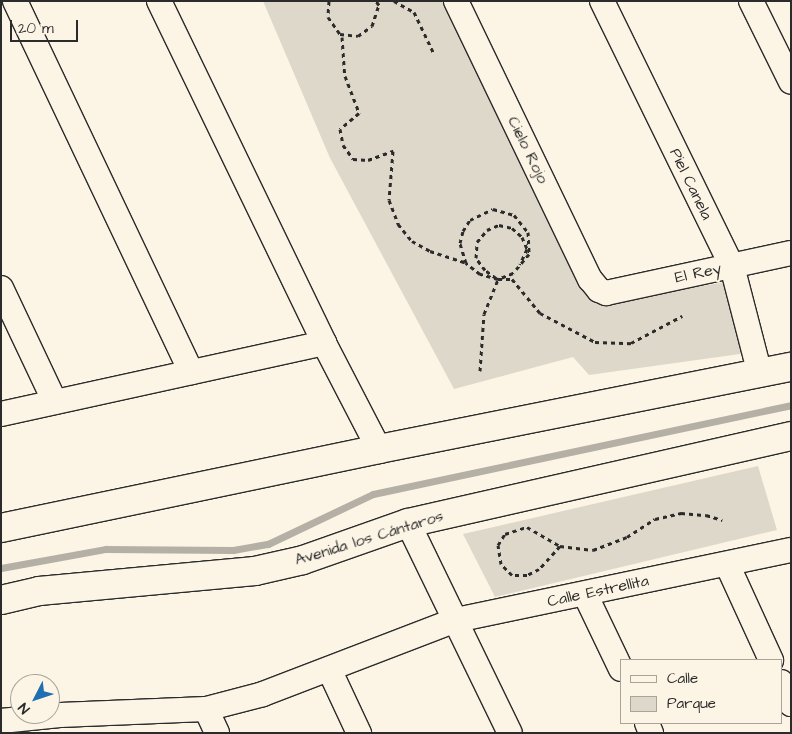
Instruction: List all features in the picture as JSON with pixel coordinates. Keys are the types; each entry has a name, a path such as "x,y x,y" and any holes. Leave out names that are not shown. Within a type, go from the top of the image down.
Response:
{"street":[{"path":"15,1 191,372"},
{"path":"158,1 324,343 380,449"},
{"name":"Cielo Rojo","path":"456,1 590,279 599,290 606,293"},
{"name":"Piel Canela","path":"602,1 732,266 760,374"},
{"path":"751,1 791,82"},
{"name":"El Rey","path":"606,293 791,254"},
{"path":"1,288 54,402"},
{"path":"1,414 324,343"},
{"path":"1,528 380,449 791,368"},
{"name":"Avenida los Cántaros","path":"1,600 39,591 255,571 303,560 408,523 791,436"},
{"path":"408,523 510,733"},
{"name":"Calle Estrellita","path":"1,721 64,724 206,709 263,694 456,620 791,550"},
{"path":"727,564 771,659"},
{"path":"585,594 620,667"},
{"path":"329,669 359,733"},
{"path":"782,684 791,704"},
{"path":"206,709 217,733"}],"path":[{"path":"329,1 328,17 342,37 345,76 358,113 340,129 343,145 353,159 368,160 393,151 389,200 398,224 412,241 430,251 466,263 480,274 498,280 512,279 540,313 595,342 630,343 682,316"},
{"path":"340,34 358,36 372,26 378,5 376,1"},
{"path":"394,1 414,12 434,54"},
{"path":"466,263 460,243 466,225 481,214 493,209 502,210 514,216 528,232 529,254 513,273 498,280 484,314 480,371"},
{"path":"498,280 485,270 476,258 477,242 487,230 499,226 512,228 522,237 527,249 513,273"},
{"path":"560,546 539,569 527,575 512,575 501,564 498,545 506,534 527,526 560,546 594,550 627,537 655,519 681,513 706,515 722,520"}],"green space":[{"path":"263,1 450,1 596,304 726,282 747,353 589,375 573,357 454,389 330,158"},
{"path":"758,466 777,530 495,597 463,534"}],"waterway":[{"path":"1,568 106,549 233,550 268,544 373,494 791,405"}]}
